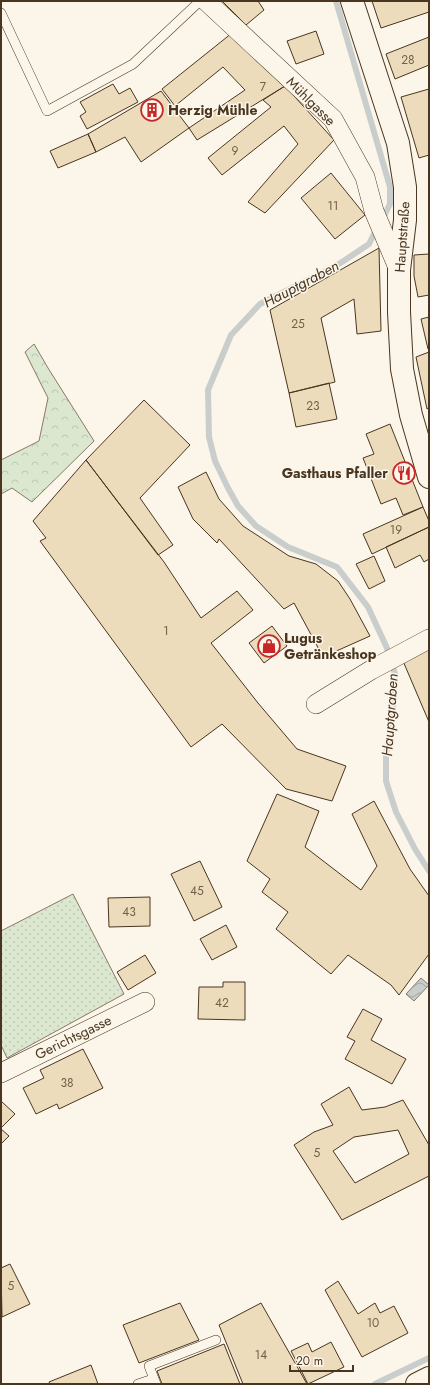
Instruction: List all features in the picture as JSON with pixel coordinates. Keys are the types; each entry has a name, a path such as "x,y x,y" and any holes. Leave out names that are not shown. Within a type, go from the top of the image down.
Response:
{"street":[{"name":"Mühlgasse","path":"206,1 333,120 366,177 374,211 399,270"},
{"name":"Hauptstraße","path":"352,1 399,150 405,187 405,220 399,270 399,312 402,370 411,415 429,477"},
{"path":"316,704 371,670 429,639"},
{"name":"Gerichtsgasse","path":"1,1073 145,1002"},
{"path":"416,1384 429,1378"}],"lane":[{"path":"1,13 47,111 134,64 200,1"},
{"path":"138,1384 155,1381 149,1366 216,1340"}],"green space":[{"path":"34,344 94,441 32,502 12,488 1,494 1,460 39,441 48,398 25,352"},
{"path":"73,894 124,994 7,1058 1,1045 1,931"}],"water":[{"path":"421,978 429,985 414,1001 406,994"}],"building":[{"path":"222,1 258,1 264,10 246,25"},
{"path":"372,1 429,1 429,12 381,28"},
{"path":"316,31 324,54 296,64 287,41"},
{"path":"232,33 285,86 197,140 189,128 245,90 223,67 175,106 162,89"},
{"path":"429,37 429,65 395,79 386,54"},
{"path":"113,84 119,94 130,88 138,102 87,129 80,116 86,112 80,102"},
{"path":"285,86 334,140 265,213 248,202 298,144 284,126 222,175 208,158 271,107 263,100"},
{"path":"429,89 429,155 419,158 401,97"},
{"name":"Herzig Mühle","path":"161,91 189,128 141,162 125,137 96,152 88,134"},
{"path":"88,134 96,152 58,168 50,151"},
{"path":"331,173 365,215 335,239 301,198"},
{"path":"379,248 381,331 357,334 354,299 321,318 335,382 289,393 270,310"},
{"path":"429,254 429,295 418,297 414,276 414,255"},
{"path":"429,317 429,349 428,349 421,319"},
{"path":"429,352 429,408 427,409 416,357"},
{"path":"329,383 337,419 296,427 289,393"},
{"path":"144,400 190,445 140,498 173,545 158,555 86,460"},
{"path":"390,424 423,507 403,515 396,498 381,504 363,458 374,454 366,434"},
{"path":"86,460 164,562 201,618 237,591 253,610 211,643 258,703 297,749 346,766 332,801 286,789 222,724 191,747 40,541 46,538 33,521"},
{"path":"206,472 219,499 243,526 289,556 316,564 338,581 350,599 370,636 323,657 294,603 284,609 219,539 217,543 193,519 178,487"},
{"path":"423,507 429,521 429,527 372,554 363,534"},
{"path":"429,527 429,559 424,562 420,555 395,568 386,547"},
{"path":"374,556 385,581 369,589 356,564"},
{"path":"272,626 287,646 264,663 249,643"},
{"path":"429,649 429,722 403,661"},
{"path":"277,794 319,811 305,847 361,890 377,866 352,814 374,801 410,869 429,896 429,954 399,995 391,985 348,955 331,974 276,929 288,912 262,892 270,879 247,861"},
{"path":"200,861 222,907 194,921 171,874"},
{"path":"150,897 150,926 109,927 108,898"},
{"path":"226,925 237,947 212,960 200,939"},
{"path":"145,955 156,973 128,990 117,972"},
{"path":"223,982 245,982 245,1020 198,1019 199,987 223,987"},
{"path":"363,1009 382,1019 371,1040 406,1059 392,1084 345,1059 355,1041 347,1037"},
{"path":"83,1049 103,1088 59,1109 57,1104 36,1114 23,1088 44,1078 40,1070"},
{"path":"349,1087 362,1110 385,1107 403,1100 429,1145 429,1176 342,1220 294,1145 314,1132 333,1125 321,1104","holes":["398,1130 409,1154 355,1183 333,1151 354,1137"]},
{"path":"1,1101 15,1114 1,1128"},
{"path":"1,1129 9,1136 1,1144"},
{"path":"10,1264 30,1304 2,1317 1,1268"},
{"path":"338,1281 358,1314 375,1303 380,1313 394,1306 408,1333 362,1357 325,1290"},
{"path":"180,1303 199,1340 139,1363 123,1325"},
{"path":"261,1303 307,1384 243,1384 219,1325"},
{"path":"331,1342 344,1367 308,1384 291,1351 308,1343 312,1352"},
{"path":"224,1344 240,1384 162,1384 157,1371"},
{"path":"91,1365 98,1384 50,1384 49,1382"}],"waterway":[{"name":"Hauptgraben","path":"336,1 390,187 390,204 382,220"},
{"name":"Hauptgraben","path":"377,228 369,244 336,266 260,304 231,335 208,390 209,437 215,461 228,488 238,506 256,526 288,547 337,567 368,607 387,648 395,674 393,710 386,755 386,781 396,812 415,849 429,871"},
{"name":"Hauptgraben","path":"375,1384 429,1358"}],"place":[{"name":"Herzig Mühle","path":"152,110"},
{"name":"Gasthaus Pfaller","path":"404,473"},
{"name":"Lugus Getränkeshop","path":"269,646"}]}
